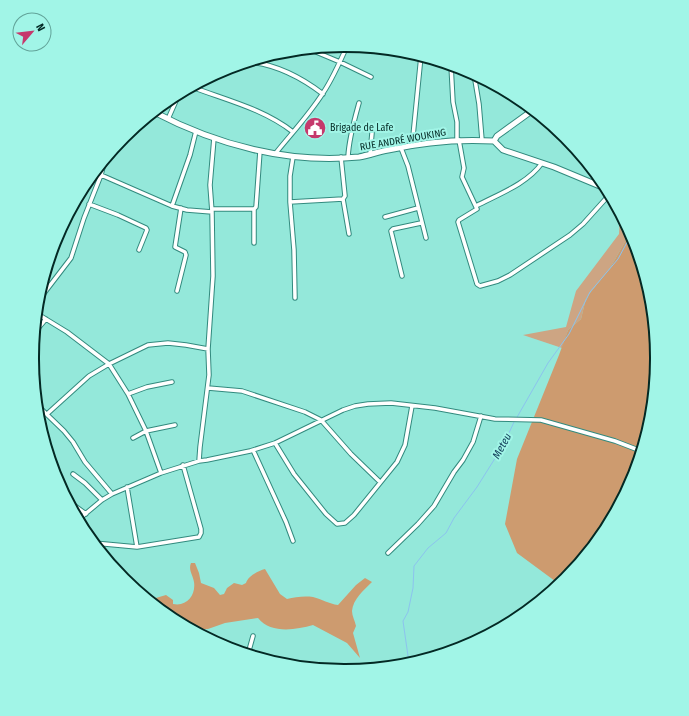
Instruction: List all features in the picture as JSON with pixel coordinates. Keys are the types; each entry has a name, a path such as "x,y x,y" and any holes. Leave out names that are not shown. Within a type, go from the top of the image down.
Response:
{"street":[{"path":"274,155 323,94 344,52"},
{"path":"320,54 371,77"},
{"path":"412,146 420,62"},
{"path":"262,64 307,82 323,94"},
{"path":"451,72 453,102 457,122 458,140 464,168 462,177 477,210 458,220 477,284 480,286 498,281 510,275 570,235 583,224 605,199"},
{"path":"475,82 482,140"},
{"path":"199,89 256,110 293,132"},
{"path":"348,157 351,129 359,103"},
{"path":"168,119 174,104"},
{"path":"528,114 497,136 494,141 503,150 542,163 597,185"},
{"name":"RUE ANDRÉ WOUKING","path":"160,115 214,138 274,155 293,157 348,157 370,155 441,141 494,141"},
{"path":"172,206 190,155 196,131"},
{"path":"370,155 372,133"},
{"path":"199,461 208,388 208,349 213,276 210,185 214,138"},
{"path":"401,148 408,166 421,223 426,238"},
{"path":"254,243 254,209 256,207 260,151"},
{"path":"293,157 290,176 290,202 294,250 295,298"},
{"path":"341,157 345,196 343,199 349,234"},
{"path":"476,206 522,181 542,163"},
{"path":"47,290 71,258 89,204 101,175 172,206 181,208 212,210 254,209"},
{"path":"290,202 343,199"},
{"path":"89,204 146,228 147,230 139,250"},
{"path":"177,291 186,255 185,252 175,247 181,208"},
{"path":"385,217 418,208"},
{"path":"402,276 391,231 421,223"},
{"path":"42,317 67,332 109,364 128,394 146,431 161,473"},
{"path":"41,324 46,319"},
{"path":"47,414 89,376 142,347 159,343 186,344 208,349"},
{"path":"128,394 147,387 172,382"},
{"path":"208,388 242,391 305,412 321,420 351,454 380,482"},
{"path":"83,516 102,500 112,494 161,473 183,465 253,450 275,443 321,420 355,406 368,404 391,403 435,408 495,419 530,419 549,422 615,441 636,449"},
{"path":"275,443 294,474 318,505 337,524 345,523 354,515 397,462 405,445 412,406"},
{"path":"44,411 64,431 73,442 85,462 112,494"},
{"path":"388,553 418,524 439,498 473,442 481,416"},
{"path":"133,438 146,431 175,425"},
{"path":"253,450 286,522 293,541"},
{"path":"102,544 137,547 199,537 201,533 183,465"},
{"path":"73,474 85,483 102,500"},
{"path":"127,487 137,547"},
{"path":"79,509 86,514"},
{"path":"250,648 253,636"}],"shaded area":[{"path":"619,226 626,240 610,268 586,298 581,319 568,330 562,348 523,335 566,327 576,291 619,234"},
{"path":"626,240 640,279 649,338 649,378 644,418 640,437 627,475 609,511 587,544 554,580 517,553 505,524 517,459 568,330 581,319 586,298 610,268"},
{"path":"191,563 195,563 201,583 214,588 220,595 224,594 227,588 234,583 242,585 246,583 247,580 254,574 265,569 280,594 287,599 313,597 338,605 356,585 365,578 372,582 354,603 352,611 356,626 353,633 360,658 347,643 313,625 291,629 276,629 263,623 258,618 225,623 208,629 204,629 192,623 156,598 166,595 173,600 173,604 182,604 190,599 194,591 194,587 190,566"}],"waterway":[{"name":"Meteu","path":"516,419 548,363 569,334 590,292 618,259 627,242"},
{"name":"Meteu","path":"408,657 403,621 408,612 413,588 414,566 428,548 446,533 454,518 477,487 504,444 514,422"}],"place":[{"name":"Brigade de Lafe","path":"315,128"}]}
